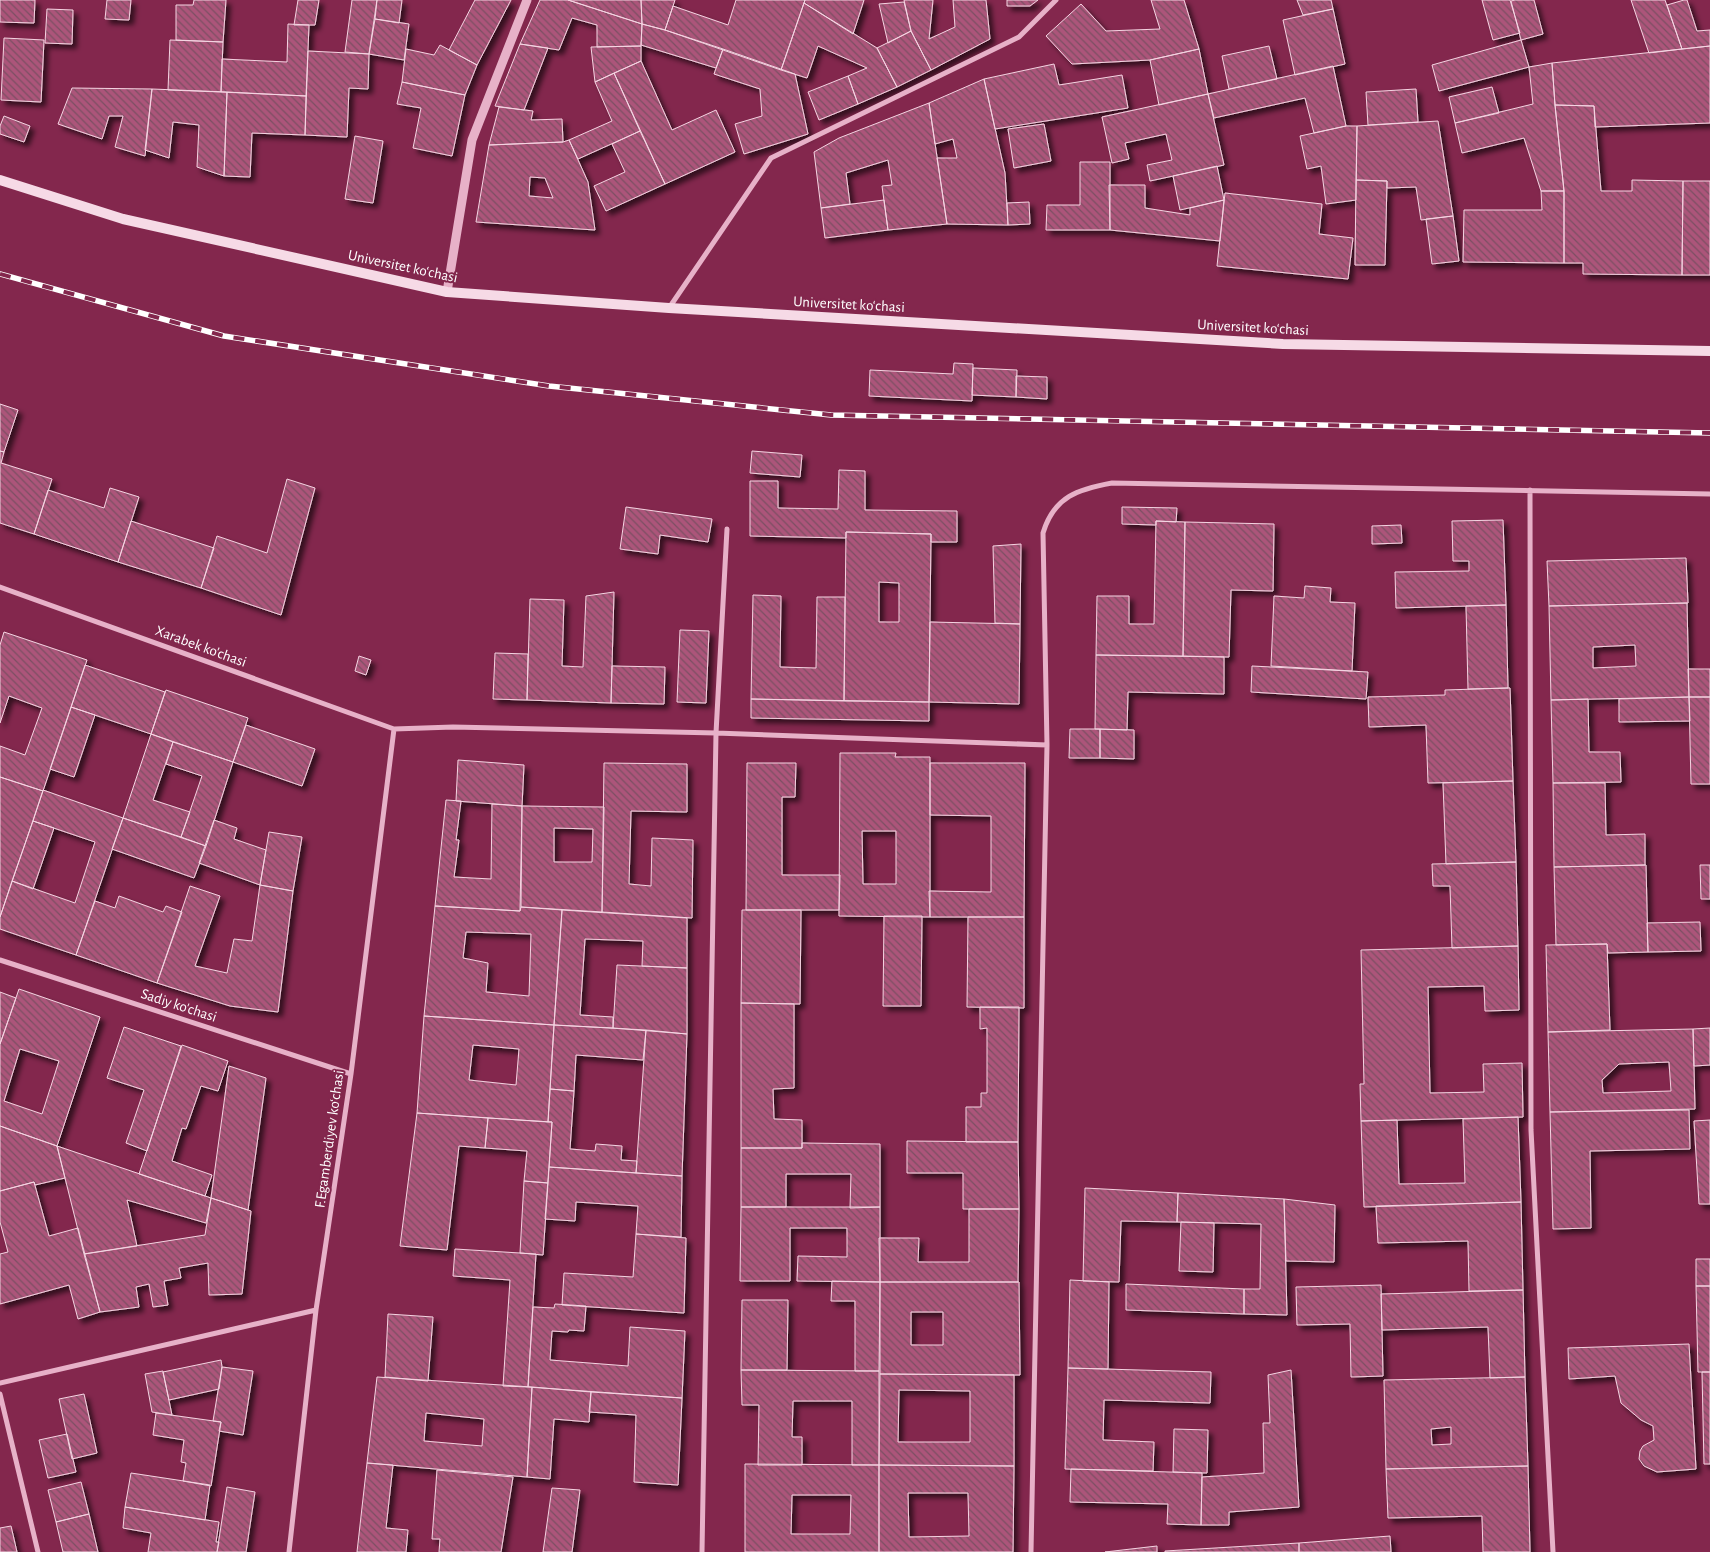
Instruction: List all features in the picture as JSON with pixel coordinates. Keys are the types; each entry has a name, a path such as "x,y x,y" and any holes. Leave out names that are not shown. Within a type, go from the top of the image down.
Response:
{"main road":[{"name":"Universitet kо‘chasi","path":"0,180 123,219 447,292 669,308 1283,344 1710,351"}],"street":[{"path":"447,292 472,140 527,0"},
{"path":"669,308 771,158 1019,37 1056,0"},
{"path":"1031,1552 1048,745 1043,534 1046,522 1070,494 1088,487 1112,483 1710,494"},
{"path":"1530,490 1531,1130 1553,1552"},
{"path":"702,1552 716,733 727,529"},
{"name":"Xarabek ko'chasi","path":"0,587 394,729"},
{"path":"394,729 453,727 716,733 1048,745"},
{"name":"F.Egamberdiyev kо‘chasi","path":"289,1552 316,1310 351,1074 394,729"},
{"name":"Sadiy ko'chasi","path":"0,960 351,1074"},
{"path":"0,1383 316,1310"},
{"path":"0,1394 38,1552"}],"building":[{"path":"0,0 35,0 34,23 0,22"},
{"path":"107,0 131,0 129,20 105,19"},
{"path":"194,0 226,0 223,42 176,40 176,5 193,5"},
{"path":"298,0 319,0 315,25 294,25"},
{"path":"352,0 377,0 369,54 345,52"},
{"path":"377,0 402,0 399,23 375,19"},
{"path":"475,0 511,0 477,65 449,50"},
{"path":"540,0 568,0 642,24 641,46 597,47 597,25 572,18 559,50 520,44"},
{"path":"568,0 641,0 642,24"},
{"path":"641,0 675,0 665,30 642,24"},
{"path":"736,0 805,0 781,70 665,30 673,6 728,25"},
{"path":"805,0 864,0 853,34 804,3"},
{"path":"904,0 933,0 929,39 955,27 953,0 986,0 990,39 931,70 911,31"},
{"path":"1007,0 1038,0 1030,6 1007,6"},
{"path":"1151,0 1184,0 1199,49 1150,60 1072,64 1046,36 1081,4 1106,31 1160,29"},
{"path":"1297,0 1331,0 1333,9 1303,15"},
{"path":"1482,0 1510,0 1520,33 1493,40"},
{"path":"1534,0 1543,34 1521,40 1511,1"},
{"path":"1631,0 1665,0 1682,49 1649,53"},
{"path":"1687,0 1697,31 1710,30 1710,46 1682,49 1667,5"},
{"path":"904,2 911,31 888,43 879,4"},
{"path":"804,3 877,48 897,87 858,104 848,76 867,68 818,46 807,78 781,70"},
{"path":"47,9 73,10 72,44 45,43"},
{"path":"1333,9 1345,64 1295,75 1283,20"},
{"path":"375,19 409,24 404,60 369,54"},
{"path":"288,24 309,25 306,96 221,92 222,59 287,62"},
{"path":"642,24 723,49 716,68 641,45"},
{"path":"911,31 931,70 897,87 877,48"},
{"path":"4,38 44,40 41,102 1,100"},
{"path":"170,40 223,42 221,92 168,90"},
{"path":"1521,40 1529,67 1439,91 1432,65"},
{"path":"520,44 548,48 524,110 495,106"},
{"path":"440,45 477,65 465,95 402,82 406,49 434,55"},
{"path":"641,46 641,61 595,82 591,47"},
{"path":"1269,46 1277,79 1229,89 1222,56"},
{"path":"1710,46 1710,123 1595,127 1594,106 1555,105 1552,63"},
{"path":"723,49 795,74 808,134 744,154 735,124 762,116 760,89 714,74"},
{"path":"1199,49 1208,94 1159,105 1150,60"},
{"path":"308,51 369,54 368,89 349,88 347,137 305,135"},
{"path":"641,61 672,130 716,110 735,152 665,184 614,73"},
{"path":"1552,63 1564,191 1541,191 1524,138 1462,153 1455,123 1533,104 1529,67"},
{"path":"1054,64 1059,85 1122,75 1128,108 995,129 984,79"},
{"path":"1333,66 1346,126 1314,133 1305,98 1214,118 1208,94"},
{"path":"614,73 640,131 578,159 569,140 612,121 595,82"},
{"path":"848,76 858,104 819,120 808,92"},
{"path":"984,79 1005,173 1008,225 947,224 937,158 957,158 953,139 935,144 929,103"},
{"path":"402,82 465,95 452,156 413,148 421,108 397,104"},
{"path":"1492,87 1499,113 1455,123 1449,97"},
{"path":"72,88 152,89 145,156 115,147 123,116 109,116 102,139 58,124"},
{"path":"152,89 227,92 224,176 197,167 199,125 173,122 169,158 145,150"},
{"path":"1416,89 1418,122 1368,125 1366,92"},
{"path":"227,92 306,96 305,135 252,133 250,177 224,176"},
{"path":"1208,94 1224,165 1150,181 1147,165 1172,160 1166,134 1125,143 1129,159 1112,163 1102,117"},
{"path":"929,103 947,224 888,230 882,186 892,185 888,160 846,173 850,204 821,208 814,152 839,138"},
{"path":"1555,105 1594,106 1601,191 1632,191 1632,180 1683,181 1682,275 1583,274 1583,263 1564,263 1564,191"},
{"path":"499,107 533,111 531,120 562,119 563,142 489,145"},
{"path":"4,116 30,126 24,142 0,134 0,126"},
{"path":"1438,121 1453,216 1421,220 1416,187 1387,188 1387,181 1356,180 1357,126"},
{"path":"1044,124 1051,161 1014,168 1008,129"},
{"path":"1346,126 1357,126 1356,200 1326,204 1321,166 1307,169 1300,136"},
{"path":"640,131 665,184 606,211 594,186 625,172 612,144"},
{"path":"355,136 383,141 373,203 345,199"},
{"path":"569,140 588,182 595,230 476,222 489,145 563,142","holes":["530,177 545,178 553,198 529,196"]},
{"path":"1080,162 1110,162 1110,230 1046,230 1047,205 1080,205"},
{"path":"1217,166 1224,200 1180,210 1173,176"},
{"path":"1356,180 1387,181 1385,265 1355,265"},
{"path":"1683,181 1710,181 1710,275 1682,275"},
{"path":"1109,185 1145,185 1145,208 1190,215 1190,208 1224,200 1220,241 1110,230"},
{"path":"1541,191 1564,191 1564,263 1463,262 1464,210 1542,210"},
{"path":"1225,193 1322,204 1319,234 1353,238 1348,279 1217,266"},
{"path":"884,200 888,230 825,238 821,208"},
{"path":"1029,202 1030,224 1008,225 1007,203"},
{"path":"1453,216 1459,261 1432,264 1426,219"},
{"path":"954,363 973,364 972,401 869,396 870,370 953,374"},
{"path":"973,368 1017,370 1016,397 972,395"},
{"path":"1016,376 1047,377 1047,399 1016,397"},
{"path":"0,404 18,410 4,452 0,451"},
{"path":"0,451 4,452 1,463 52,479 34,534 0,523"},
{"path":"752,451 802,455 800,477 750,473"},
{"path":"839,470 865,471 865,510 957,511 957,542 931,542 931,534 846,532 846,538 750,536 750,481 778,481 778,508 838,509"},
{"path":"287,479 315,488 281,615 201,588 217,536 267,553"},
{"path":"110,488 139,497 118,562 34,534 48,490 104,508"},
{"path":"626,507 712,519 708,542 660,535 658,554 620,549"},
{"path":"1122,507 1177,508 1176,522 1156,521 1156,525 1122,524"},
{"path":"1503,520 1506,605 1396,608 1395,572 1469,571 1469,561 1453,561 1452,521"},
{"path":"131,521 214,548 201,588 118,562"},
{"path":"1156,521 1185,522 1183,656 1096,655 1097,596 1129,596 1129,624 1154,624"},
{"path":"1185,522 1274,524 1273,591 1231,590 1229,657 1183,656"},
{"path":"1401,525 1402,543 1372,544 1372,526"},
{"path":"846,532 931,534 929,702 844,701","holes":["879,582 899,583 899,622 879,622"]},
{"path":"1021,544 1020,624 995,623 993,546"},
{"path":"1686,558 1688,603 1549,606 1547,561"},
{"path":"1305,586 1331,588 1330,602 1355,603 1352,671 1271,666 1274,596 1304,598"},
{"path":"614,592 611,703 527,700 530,599 564,600 562,666 583,667 586,596"},
{"path":"753,595 781,596 780,667 816,668 817,597 845,597 844,701 751,699"},
{"path":"1687,603 1689,697 1551,700 1549,606","holes":["1635,645 1636,666 1593,668 1593,647"]},
{"path":"1506,605 1508,688 1468,689 1466,606"},
{"path":"930,622 1020,624 1019,704 929,702"},
{"path":"680,630 709,631 706,703 677,702"},
{"path":"4,632 87,660 43,791 0,777 0,746 25,755 42,708 9,696 0,723 0,645"},
{"path":"495,653 528,654 527,700 493,699"},
{"path":"1096,655 1224,657 1224,694 1128,692 1127,730 1095,729"},
{"path":"359,656 371,660 366,675 355,671"},
{"path":"85,665 165,692 151,734 71,707"},
{"path":"612,666 665,667 664,704 611,703"},
{"path":"1252,666 1368,672 1366,699 1251,692"},
{"path":"1688,669 1710,669 1710,697 1689,697"},
{"path":"1510,688 1513,781 1428,783 1426,725 1369,727 1368,697 1445,695 1445,690"},
{"path":"166,690 248,718 233,762 151,734"},
{"path":"1689,697 1690,721 1619,722 1619,699"},
{"path":"1689,697 1710,697 1710,784 1691,784"},
{"path":"751,699 929,702 929,721 751,718"},
{"path":"1588,699 1589,752 1620,752 1621,782 1553,783 1551,700"},
{"path":"71,707 95,715 74,777 50,769"},
{"path":"246,725 315,749 302,786 233,762"},
{"path":"1070,729 1100,729 1100,758 1069,758"},
{"path":"1100,729 1134,730 1134,759 1100,758"},
{"path":"151,734 173,742 153,800 190,812 181,837 123,818"},
{"path":"173,742 233,762 206,846 181,837 202,776 166,764"},
{"path":"840,753 896,753 895,757 930,757 930,917 839,916","holes":["862,831 896,831 896,884 863,884"]},
{"path":"458,760 524,765 522,806 456,801"},
{"path":"604,763 687,764 687,812 631,811 629,884 651,886 652,838 693,840 692,918 602,912"},
{"path":"747,763 796,763 795,797 782,797 782,875 840,875 839,910 746,910"},
{"path":"930,763 1025,763 1024,917 930,917 929,891 991,892 991,816 930,815"},
{"path":"0,777 43,791 0,917"},
{"path":"1513,781 1516,862 1446,864 1443,783"},
{"path":"1553,783 1605,783 1606,835 1645,834 1645,865 1554,867"},
{"path":"43,790 123,818 76,955 0,929 0,917 12,881 75,903 95,842 33,821"},
{"path":"446,800 461,801 456,840 459,840 454,877 491,879 492,804 522,806 520,911 435,906"},
{"path":"522,806 604,807 602,912 521,907","holes":["554,828 593,829 592,862 554,862"]},
{"path":"123,818 206,846 194,878 112,849"},
{"path":"214,820 237,828 234,839 266,850 260,885 199,863"},
{"path":"33,821 54,828 33,889 12,881"},
{"path":"269,832 302,837 293,891 260,885"},
{"path":"1516,862 1518,946 1452,948 1450,886 1433,886 1432,864"},
{"path":"1646,865 1648,952 1608,953 1607,944 1556,945 1554,867"},
{"path":"1700,865 1710,865 1710,899 1701,899"},
{"path":"260,885 293,891 278,1012 230,1006 157,983 190,886 220,896 195,966 227,973 234,939 252,941"},
{"path":"119,896 163,912 166,906 182,912 157,983 76,955 95,901 115,908"},
{"path":"435,906 520,911 521,907 562,910 554,1025 424,1016","holes":["466,932 531,934 529,996 486,992 488,963 463,958"]},
{"path":"562,910 687,918 687,968 642,966 643,941 585,939 580,1015 613,1017 613,1028 554,1025"},
{"path":"742,910 801,910 800,1004 741,1003"},
{"path":"884,916 922,916 921,1006 883,1006"},
{"path":"968,917 1024,917 1024,1008 967,1007"},
{"path":"1700,922 1701,951 1648,952 1647,923"},
{"path":"1607,944 1610,1030 1548,1032 1546,945"},
{"path":"1518,946 1519,1010 1485,1011 1484,986 1428,987 1430,1093 1484,1092 1483,1064 1522,1063 1523,1117 1361,1121 1360,1084 1364,1084 1361,950"},
{"path":"617,965 687,968 687,1034 613,1028"},
{"path":"19,989 100,1017 57,1146 0,1126 0,1044","holes":["20,1049 59,1061 42,1114 4,1101"]},
{"path":"0,992 16,998 0,1044"},
{"path":"741,1003 794,1004 794,1088 773,1089 774,1119 802,1120 802,1148 741,1148"},
{"path":"980,1007 1019,1007 1018,1142 966,1142 966,1107 981,1107 981,1093 987,1093 987,1028 980,1029"},
{"path":"424,1016 554,1025 548,1122 417,1113","holes":["473,1045 519,1049 516,1085 469,1080"]},
{"path":"554,1025 646,1030 643,1060 576,1055 574,1091 550,1089"},
{"path":"124,1027 181,1046 147,1151 126,1143 144,1090 107,1078"},
{"path":"1710,1028 1710,1065 1694,1066 1693,1029"},
{"path":"1693,1029 1695,1109 1550,1112 1548,1032","holes":["1669,1062 1671,1091 1603,1093 1602,1080 1619,1064"]},
{"path":"646,1030 687,1034 682,1176 636,1173"},
{"path":"182,1045 228,1061 218,1091 201,1086 186,1129 182,1128 172,1161 212,1175 205,1196 139,1174"},
{"path":"229,1066 266,1078 248,1210 211,1198"},
{"path":"550,1089 574,1091 570,1149 595,1151 596,1144 622,1146 621,1160 637,1161 636,1173 549,1167 552,1122 548,1122"},
{"path":"1689,1110 1690,1149 1590,1151 1591,1228 1553,1229 1550,1112"},
{"path":"417,1113 488,1118 485,1148 459,1146 447,1250 400,1246"},
{"path":"1518,1117 1521,1202 1364,1207 1361,1121 1397,1120 1399,1184 1465,1183 1463,1119"},
{"path":"488,1118 552,1122 548,1183 524,1181 527,1151 485,1148"},
{"path":"1710,1120 1710,1204 1699,1204 1694,1121"},
{"path":"0,1126 57,1146 65,1178 35,1185 34,1182 0,1191"},
{"path":"907,1141 1018,1142 1019,1209 963,1209 963,1173 907,1173"},
{"path":"802,1143 880,1144 880,1207 850,1208 851,1174 786,1174 786,1207 741,1207 741,1148 802,1148"},
{"path":"57,1146 211,1198 206,1223 127,1200 137,1246 84,1254"},
{"path":"549,1167 682,1176 681,1237 636,1234 638,1206 576,1202 575,1221 545,1219"},
{"path":"524,1181 548,1183 543,1255 520,1253"},
{"path":"34,1182 49,1236 78,1228 100,1312 78,1319 69,1285 0,1304 0,1254 8,1252 0,1222 0,1191"},
{"path":"1085,1188 1178,1193 1177,1222 1121,1221 1119,1282 1083,1281"},
{"path":"1178,1193 1284,1199 1287,1315 1244,1314 1244,1289 1260,1289 1261,1224 1177,1222"},
{"path":"211,1198 251,1211 242,1294 209,1295 208,1263 179,1268 181,1278 164,1281 168,1305 153,1307 149,1284 136,1287 139,1307 100,1312 84,1254 205,1235"},
{"path":"1284,1199 1335,1205 1334,1262 1286,1261"},
{"path":"1521,1202 1523,1290 1469,1291 1468,1241 1378,1243 1376,1206"},
{"path":"741,1207 880,1207 880,1282 797,1281 798,1256 847,1257 847,1228 790,1228 790,1281 740,1281"},
{"path":"969,1209 1019,1209 1018,1282 880,1282 879,1238 919,1238 918,1262 969,1262"},
{"path":"1181,1222 1214,1223 1213,1272 1179,1271"},
{"path":"636,1234 686,1238 684,1313 562,1305 564,1273 633,1277"},
{"path":"455,1249 536,1254 528,1387 503,1386 510,1280 453,1276"},
{"path":"1696,1259 1710,1259 1710,1286 1696,1286"},
{"path":"1070,1280 1109,1282 1108,1369 1068,1368"},
{"path":"832,1281 880,1282 879,1371 855,1371 855,1301 831,1301"},
{"path":"880,1282 1019,1282 1020,1375 880,1374","holes":["911,1312 943,1312 943,1345 911,1345"]},
{"path":"1126,1284 1244,1289 1244,1314 1126,1310"},
{"path":"1381,1285 1383,1376 1351,1377 1350,1324 1297,1325 1296,1287"},
{"path":"1696,1286 1710,1286 1710,1372 1698,1372"},
{"path":"1523,1290 1525,1377 1490,1378 1488,1327 1382,1330 1381,1294"},
{"path":"742,1300 788,1300 787,1370 741,1370"},
{"path":"555,1304 586,1306 584,1331 552,1331 550,1360 628,1366 630,1327 685,1331 682,1398 528,1387 533,1307 554,1308"},
{"path":"388,1314 433,1317 428,1381 385,1377"},
{"path":"1689,1344 1696,1469 1657,1472 1644,1466 1639,1459 1643,1446 1654,1440 1653,1426 1641,1420 1621,1403 1615,1376 1569,1379 1568,1348"},
{"path":"221,1360 219,1389 169,1400 163,1372"},
{"path":"222,1367 253,1371 243,1435 219,1431 221,1422 213,1421"},
{"path":"1068,1368 1211,1372 1210,1403 1104,1400 1103,1440 1154,1442 1153,1471 1065,1469"},
{"path":"741,1370 879,1371 879,1465 852,1465 852,1401 793,1401 792,1437 802,1437 802,1465 758,1465 759,1405 742,1405"},
{"path":"1291,1370 1299,1507 1229,1512 1229,1525 1201,1525 1202,1477 1264,1473 1263,1423 1270,1423 1268,1375"},
{"path":"163,1371 172,1415 152,1412 145,1374"},
{"path":"1702,1372 1710,1372 1710,1464 1704,1464"},
{"path":"880,1374 1014,1375 1014,1466 879,1465","holes":["899,1390 970,1391 970,1442 898,1442"]},
{"path":"377,1377 532,1387 527,1477 367,1463","holes":["426,1413 484,1419 482,1446 424,1441"]},
{"path":"1525,1377 1528,1466 1386,1469 1384,1380","holes":["1451,1427 1451,1444 1432,1445 1431,1429"]},
{"path":"532,1387 591,1392 589,1422 554,1419 550,1479 527,1477"},
{"path":"591,1392 682,1398 678,1485 634,1482 636,1415 589,1412"},
{"path":"84,1394 97,1453 72,1459 59,1399"},
{"path":"156,1413 221,1422 211,1486 183,1481 186,1463 181,1462 184,1440 153,1435"},
{"path":"1174,1429 1208,1430 1207,1473 1173,1472"},
{"path":"67,1434 76,1472 48,1478 39,1440"},
{"path":"367,1463 393,1465 386,1528 408,1530 406,1552 357,1552"},
{"path":"745,1464 879,1465 879,1552 745,1552","holes":["792,1495 851,1495 850,1534 791,1534"]},
{"path":"879,1465 1014,1466 1013,1552 879,1552","holes":["908,1493 968,1493 969,1536 909,1537"]},
{"path":"1528,1466 1530,1552 1483,1552 1482,1516 1388,1518 1386,1469"},
{"path":"1071,1469 1202,1473 1201,1525 1167,1524 1168,1504 1070,1502"},
{"path":"437,1470 513,1477 501,1552 439,1552 440,1539 432,1539"},
{"path":"131,1473 210,1485 205,1520 125,1507"},
{"path":"81,1482 89,1514 56,1522 48,1490"},
{"path":"227,1487 255,1492 246,1552 217,1552"},
{"path":"552,1488 580,1490 572,1552 543,1552"},
{"path":"125,1507 219,1522 216,1542 219,1542 217,1552 148,1552 151,1533 123,1528"},
{"path":"89,1514 98,1552 63,1552 56,1522"},
{"path":"11,1526 17,1552 0,1552 0,1528"},
{"path":"1390,1536 1391,1552 1299,1552 1299,1543"},
{"path":"1299,1543 1299,1552 1165,1552 1165,1551"},
{"path":"1157,1546 1157,1552 1105,1552"}],"railway":[{"path":"0,274 224,336 549,386 831,415 1710,433"}]}
